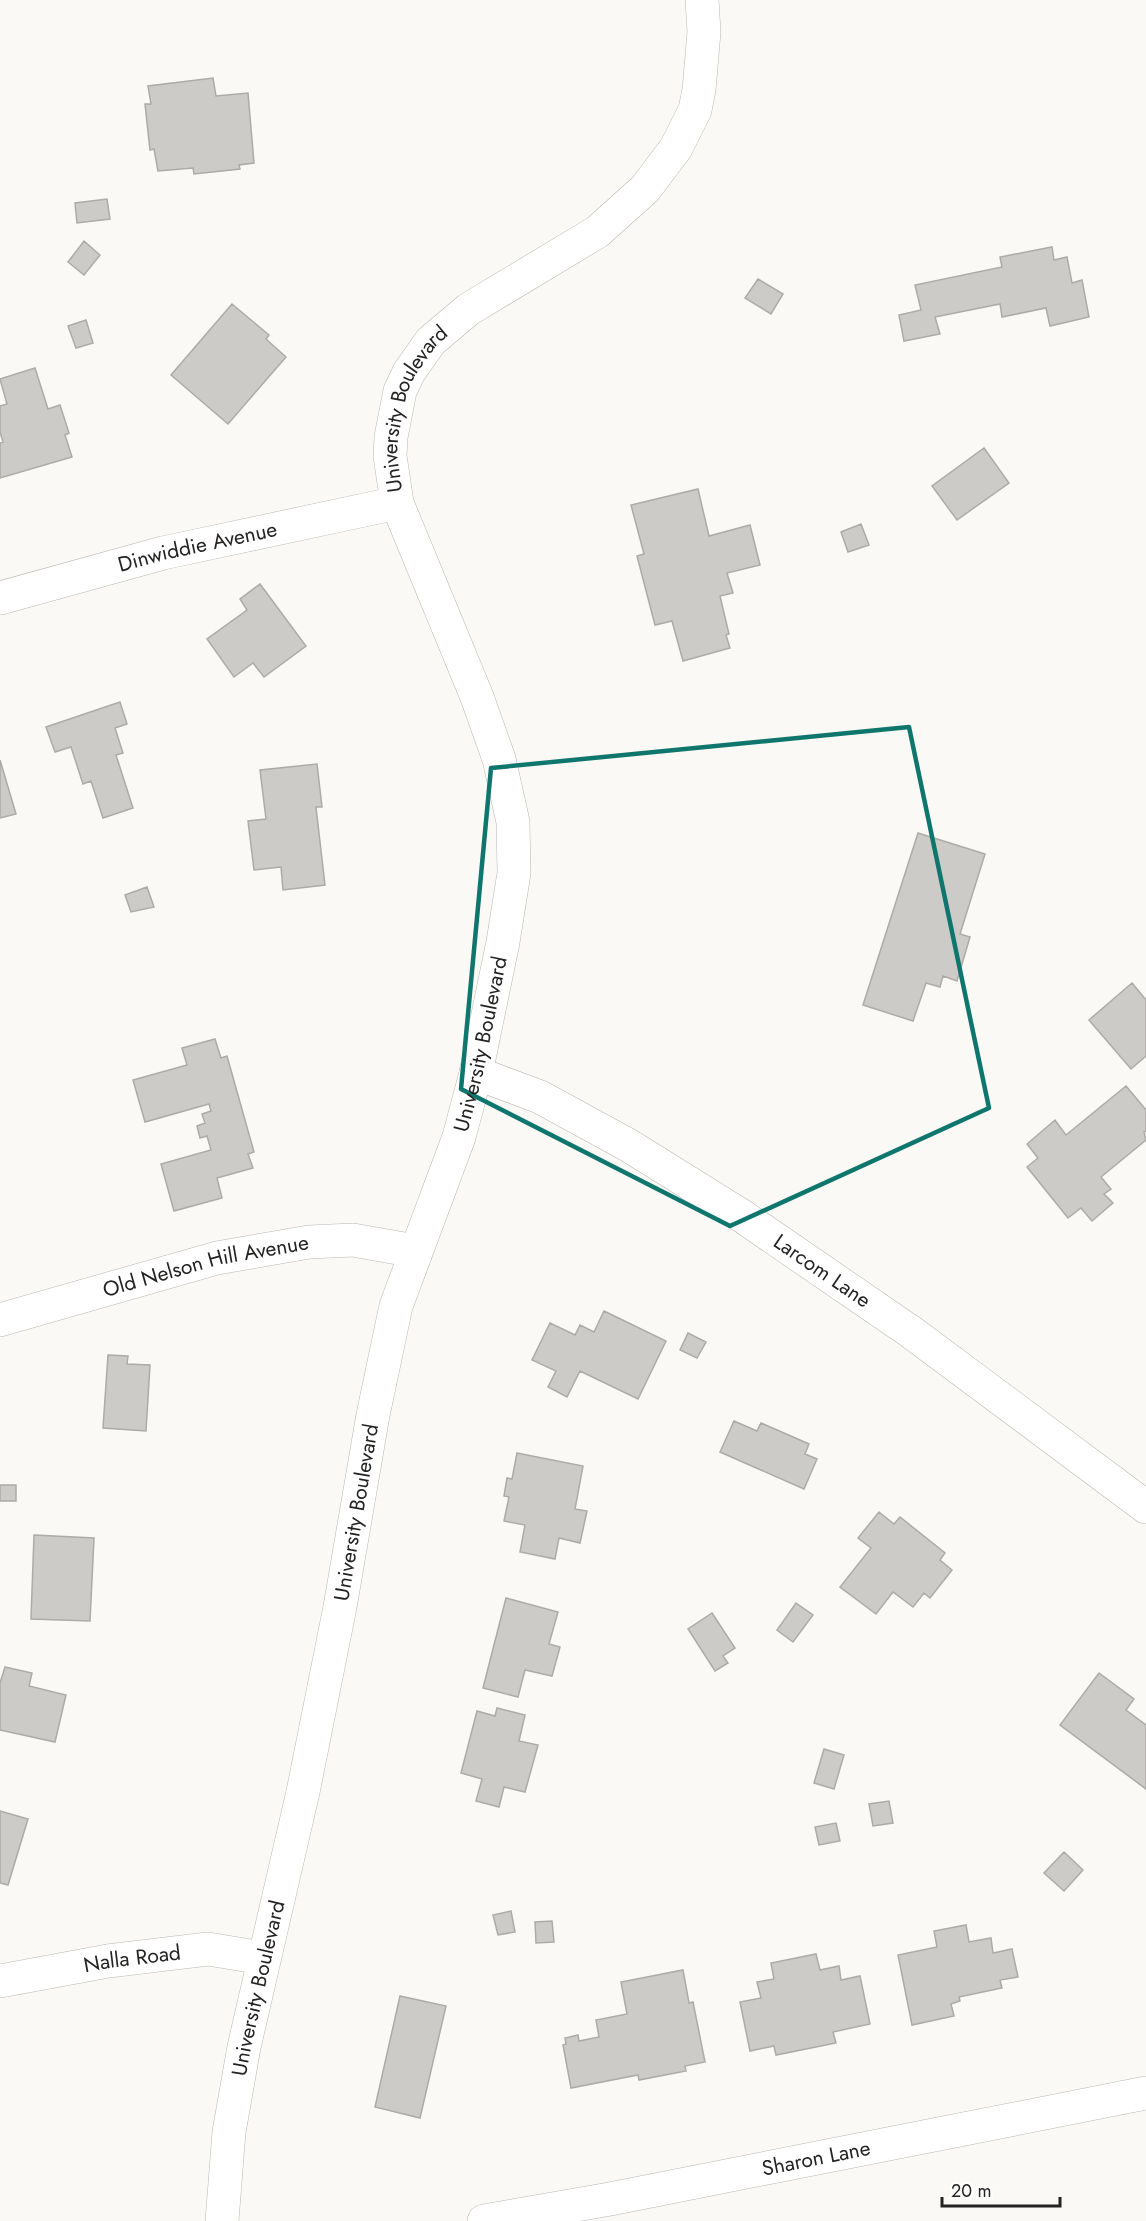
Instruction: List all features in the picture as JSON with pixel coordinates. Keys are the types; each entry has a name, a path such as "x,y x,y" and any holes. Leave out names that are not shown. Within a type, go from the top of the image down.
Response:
{"street":[{"name":"University Boulevard","path":"222,2221 229,2132 263,1958 303,1792 340,1607 373,1415 396,1306 459,1137 476,1073 503,942 514,873 513,822 499,759 477,697 397,503 390,456 391,436 400,391 409,372 431,341 470,309 597,232 645,189 676,148 695,110 704,32 702,0"},
{"name":"Dinwiddie Avenue","path":"0,598 163,553 397,503"},
{"name":"Larcom Lane","path":"476,1073 540,1097 628,1145 742,1216 911,1332 1146,1508"},
{"name":"Old Nelson Hill Avenue","path":"0,1320 218,1258 309,1242 353,1240 415,1251"},
{"name":"Nalla Road","path":"0,1981 108,1961 208,1949 263,1958"},
{"name":"Sharon Lane","path":"484,2221 610,2199 1146,2093"}],"highlighted area":[{"path":"909,727 989,1108 730,1226 461,1089 491,768"}],"building":[{"path":"213,78 216,96 248,93 254,163 239,165 240,169 194,174 193,168 158,171 154,149 150,150 145,104 151,104 148,86"},
{"path":"107,199 110,219 77,223 75,203"},
{"path":"84,241 100,255 84,275 68,262"},
{"path":"1052,247 1054,260 1067,257 1072,283 1082,280 1089,317 1050,326 1046,308 1002,317 1000,304 935,317 940,334 904,341 899,315 921,310 915,285 1002,267 1000,257"},
{"path":"758,279 783,294 771,314 745,298"},
{"path":"232,304 269,335 266,339 286,357 228,424 171,375"},
{"path":"86,320 93,343 76,348 68,326"},
{"path":"35,368 48,409 60,405 69,433 65,435 72,457 0,478 0,443 3,442 0,432 0,406 7,404 0,379"},
{"path":"984,448 1009,483 957,520 932,486"},
{"path":"698,489 709,536 750,525 760,565 727,573 733,593 720,596 730,648 683,661 672,621 655,625 637,556 644,554 631,505"},
{"path":"861,524 869,545 848,552 841,532"},
{"path":"260,584 306,646 264,677 253,663 234,677 207,639 247,610 240,599"},
{"path":"120,702 127,724 115,728 123,753 116,755 133,808 103,818 91,781 83,784 71,747 55,752 46,727"},
{"path":"0,760 16,814 0,818"},
{"path":"317,764 322,807 316,807 325,885 283,890 281,867 254,870 248,821 266,819 260,770"},
{"path":"918,833 985,854 960,934 970,937 957,981 943,976 940,987 926,983 913,1021 863,1005"},
{"path":"147,887 154,907 131,912 125,895"},
{"path":"1132,983 1146,1000 1146,1056 1131,1069 1089,1020"},
{"path":"215,1039 221,1058 227,1056 254,1152 248,1154 253,1168 217,1178 222,1198 174,1211 161,1164 211,1150 207,1136 200,1138 197,1126 205,1123 202,1114 211,1111 209,1104 145,1122 133,1080 187,1065 182,1048"},
{"path":"1126,1086 1146,1110 1146,1131 1144,1132 1146,1140 1101,1177 1111,1189 1104,1194 1113,1203 1092,1221 1081,1208 1068,1218 1027,1167 1038,1158 1027,1144 1055,1120 1066,1135"},
{"path":"604,1311 666,1341 638,1399 580,1371 567,1397 548,1387 556,1371 532,1360 550,1323 575,1335 580,1325 594,1332"},
{"path":"688,1333 706,1342 697,1358 680,1350"},
{"path":"108,1355 128,1356 127,1364 150,1365 146,1431 103,1428"},
{"path":"734,1421 757,1431 761,1423 809,1444 805,1454 817,1459 804,1489 720,1452"},
{"path":"517,1453 583,1466 575,1509 587,1511 580,1543 559,1538 555,1559 520,1552 525,1525 504,1521 509,1497 504,1496 507,1478 512,1479"},
{"path":"0,1485 16,1485 16,1501 0,1501"},
{"path":"879,1512 894,1524 900,1517 945,1553 940,1560 952,1570 930,1598 924,1593 913,1607 893,1592 876,1614 840,1587 871,1548 858,1538"},
{"path":"34,1535 94,1538 90,1621 31,1619"},
{"path":"506,1598 558,1612 549,1644 560,1647 552,1676 525,1670 518,1697 483,1688"},
{"path":"796,1603 813,1615 793,1642 777,1630"},
{"path":"712,1613 735,1648 723,1656 728,1663 715,1671 688,1629"},
{"path":"5,1667 32,1673 29,1686 66,1695 55,1742 0,1730 0,1683"},
{"path":"1099,1673 1134,1699 1126,1710 1146,1725 1146,1789 1060,1725"},
{"path":"497,1708 525,1715 519,1741 538,1745 525,1792 504,1787 499,1807 476,1801 482,1779 461,1773 477,1711 495,1716"},
{"path":"824,1749 844,1755 834,1789 814,1783"},
{"path":"889,1801 893,1823 873,1826 869,1804"},
{"path":"0,1811 28,1819 8,1885 0,1883"},
{"path":"836,1823 840,1841 819,1845 815,1827"},
{"path":"1064,1852 1083,1870 1064,1891 1044,1873"},
{"path":"511,1911 515,1932 498,1935 493,1915"},
{"path":"552,1921 554,1942 536,1943 535,1922"},
{"path":"966,1925 969,1942 991,1938 993,1953 1012,1949 1018,1977 1000,1980 1002,1988 959,1997 960,2001 951,2004 954,2016 912,2025 898,1955 937,1947 934,1931"},
{"path":"816,1954 820,1970 839,1966 841,1980 860,1976 870,2024 833,2032 836,2043 776,2055 774,2046 750,2051 740,2002 761,1998 757,1982 774,1979 771,1963"},
{"path":"683,1970 689,2003 693,2002 705,2062 685,2066 686,2071 639,2080 638,2075 571,2088 563,2045 566,2044 565,2038 578,2035 579,2041 599,2037 596,2020 627,2014 621,1982"},
{"path":"400,1996 446,2006 420,2118 375,2107"}]}
